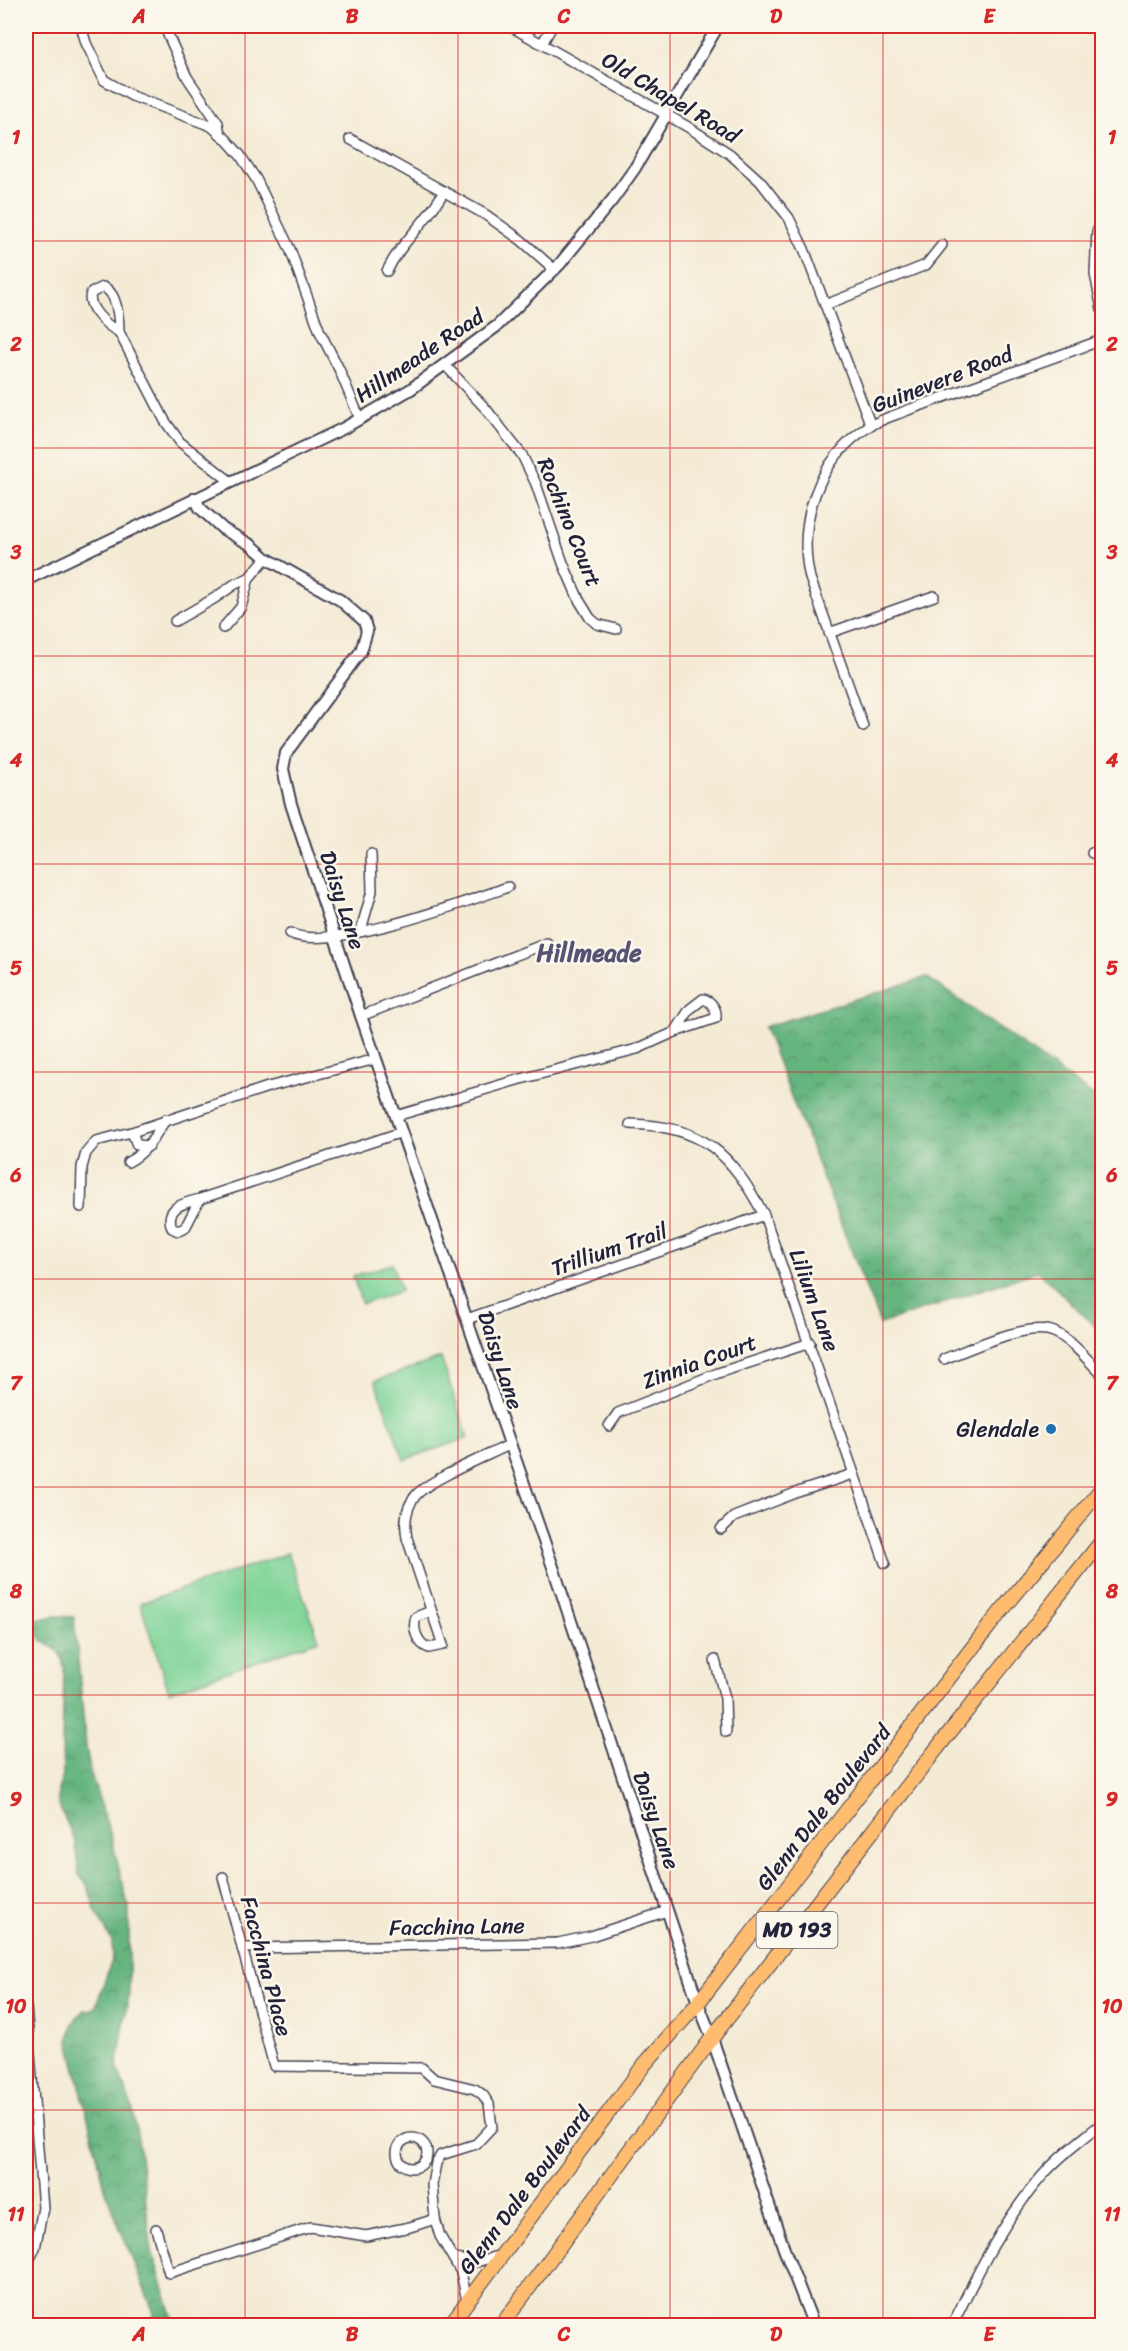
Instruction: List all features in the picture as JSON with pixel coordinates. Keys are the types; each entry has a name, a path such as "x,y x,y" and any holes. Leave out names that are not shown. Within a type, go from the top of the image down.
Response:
{"main road":[{"name":"Glenn Dale Boulevard","path":"449,2325 644,2065 698,2003 990,1625 1102,1488"},
{"name":"MD 193","path":"501,2325 712,2038 1102,1541"}],"street":[{"path":"81,26 86,43 104,80 132,96 211,126 240,155 256,179 285,239 320,332 339,369 360,419"},
{"path":"164,26 187,77 218,123 220,134"},
{"name":"Old Chapel Road","path":"510,26 667,115 730,154 774,197 792,223 871,426"},
{"path":"542,44 552,26"},
{"name":"Hillmeade Road","path":"26,580 360,419 446,366 497,326 555,270 613,199 635,168 718,26"},
{"path":"350,139 486,215 522,240 555,270"},
{"path":"387,271 396,251 434,210 444,191"},
{"path":"1097,231 1095,274 1102,309"},
{"path":"825,304 926,265 942,245"},
{"path":"119,332 110,327 91,304 89,298 97,288 103,286 111,293 119,320 119,332 165,421 180,442 231,482"},
{"name":"Guinevere Road","path":"863,726 806,561 805,538 808,518 815,494 828,468 852,441 871,426 946,396 1102,340"},
{"name":"Rochino Court","path":"446,366 486,409 522,455 536,484 563,563 579,600 590,618 597,624 616,629"},
{"name":"Daisy Lane","path":"195,498 209,517 266,558 351,608 364,621 366,640 361,651 286,753 283,763 291,804 376,1059 556,1577 698,2003 784,2249 814,2325"},
{"path":"223,628 241,608 249,578 266,558"},
{"path":"175,621 235,584 249,578"},
{"path":"829,633 934,596"},
{"path":"1092,853 1102,849"},
{"path":"361,930 372,891 371,854"},
{"path":"290,933 298,937 335,936 408,921 508,887"},
{"path":"362,1016 548,943"},
{"path":"396,1116 517,1080 637,1049 675,1032"},
{"path":"81,1208 80,1186 86,1153 96,1141 135,1131 268,1087 376,1059"},
{"path":"128,1162 138,1157 149,1146 166,1119"},
{"name":"Lilium Lane","path":"630,1124 660,1125 700,1137 730,1161 749,1187 764,1215 885,1563"},
{"path":"135,1131 133,1135 137,1145 149,1146"},
{"path":"201,1199 402,1132"},
{"name":"Trillium Trail","path":"467,1319 764,1215"},
{"path":"944,1359 1012,1334 1044,1329 1062,1337 1102,1374"},
{"name":"Zinnia Court","path":"609,1426 618,1413 717,1373 810,1343"},
{"path":"431,1611 407,1538 405,1524 408,1509 416,1495 432,1484 509,1445"},
{"path":"721,1530 734,1517 853,1474"},
{"path":"715,1660 725,1698 726,1732"},
{"name":"Facchina Place","path":"223,1877 274,2066 422,2068 434,2079 476,2089 483,2095 489,2104 492,2127 488,2140 441,2155 436,2163"},
{"name":"Facchina Lane","path":"242,1947 558,1943 591,1936 667,1911"},
{"path":"26,2006 43,2208 35,2248 26,2266"},
{"path":"952,2325 987,2256 1023,2200 1065,2153 1102,2123"},
{"path":"426,2158 436,2163 432,2185 435,2219 440,2236 461,2272 467,2301"},
{"path":"156,2229 170,2273 311,2227 366,2235 410,2227 435,2219"},
{"path":"454,2259 476,2262 503,2254"}],"green space":[{"path":"927,977 1102,1102 1102,1333 1038,1271 880,1324 764,1027"},
{"path":"392,1264 401,1291 362,1304 353,1276"},
{"path":"441,1358 468,1438 404,1460 375,1381"},
{"path":"288,1553 319,1640 169,1692 140,1603"},
{"path":"55,1616 74,1617 90,1771 110,1833 129,1909 129,1993 117,2067 133,2110 152,2251 175,2325 157,2325 107,2196 69,2041 77,2017 84,2010 91,2011 96,2006 113,1957 112,1942 95,1910 88,1886 79,1875 74,1838 58,1804 58,1790 63,1776 64,1668 62,1658 57,1651 42,1641 36,1629 36,1620"}],"place":[{"name":"Glendale","path":"1051,1429"}],"district":[{"name":"Hillmeade","path":"589,953"}]}
